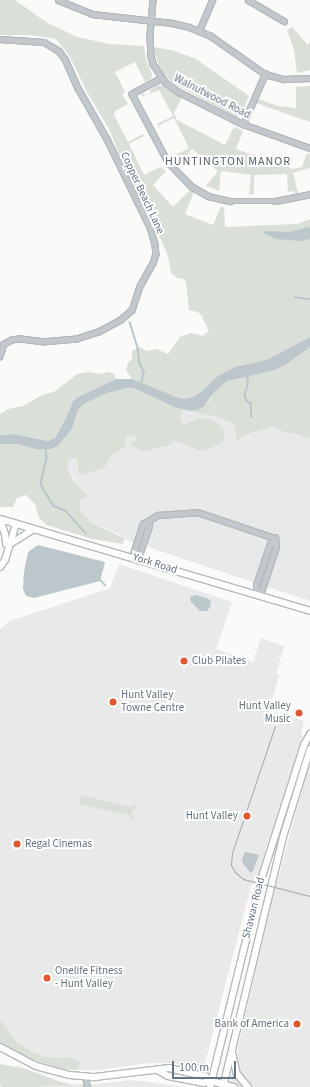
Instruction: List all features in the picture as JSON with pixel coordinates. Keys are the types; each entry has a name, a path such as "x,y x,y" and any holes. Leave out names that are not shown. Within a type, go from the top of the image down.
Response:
{"main road":[{"name":"York Road","path":"0,519 257,594 310,611"},
{"path":"0,519 8,544"},
{"path":"0,566 14,523"},
{"path":"8,544 34,529"},
{"name":"Shawan Road","path":"210,1084 258,889 304,744 310,734"},
{"name":"Shawan Road","path":"223,1086 289,817 310,749"},
{"path":"281,814 289,817"},
{"path":"0,1047 43,1068 63,1074 86,1077 159,1071 168,1076 203,1084 234,1087"},
{"path":"232,1050 237,1074 248,1087"}],"street":[{"path":"58,0 92,14 181,24 211,36 265,74 284,79 310,78"},
{"name":"Walnutwood Road","path":"153,0 150,56 162,78 179,92 243,124 310,148"},
{"path":"199,31 212,0"},
{"path":"248,0 284,21"},
{"name":"Copper Beach Lane","path":"0,39 44,42 59,51 65,59 78,88 107,139 150,226 156,254 154,263 140,286 132,310 121,320 98,332 77,340 45,342 19,339 12,340 4,344 0,356"},
{"path":"243,124 265,74"},
{"path":"162,78 132,94 168,162 191,186 208,196 230,201 275,201 310,194"},
{"path":"135,558 149,526 148,521 158,515 194,512 275,538 270,544 256,585 257,594"},
{"path":"86,1077 87,1087"}],"shaded area":[{"path":"0,0 15,0 46,22 77,37 110,44 144,46 146,59 152,75 151,79 145,82 135,62 115,72 125,92 122,94 128,104 115,111 114,115 128,142 143,134 144,136 129,144 144,175 160,167 166,171 153,185 173,207 190,190 194,192 185,214 213,225 221,206 224,208 225,227 297,224 310,219 310,439 294,433 286,433 273,427 248,434 237,440 235,424 217,417 190,411 197,410 209,401 213,394 227,381 240,377 209,384 193,397 185,399 163,393 132,379 126,370 128,363 132,358 132,351 140,347 146,351 157,349 168,354 180,337 191,333 203,336 209,331 200,313 189,310 186,282 184,279 177,278 171,273 168,256 162,242 130,181 110,131 87,92 70,57 57,40 52,38 28,35 0,35"},
{"path":"292,27 308,45 310,41 310,70 297,73 294,50 287,30"},
{"path":"153,47 172,50 196,59 249,96 240,116 236,117 171,82 159,67"},
{"path":"158,85 163,86 182,97 174,113 177,120 225,145 234,127 243,131 236,149 293,169 302,167 307,153 310,155 310,168 293,173 298,193 295,194 294,191 288,192 287,174 254,175 254,194 249,194 251,175 221,171 219,191 206,186 218,171 192,149 179,164 174,156 189,148 174,118 158,126 157,124 173,116 159,90 143,97 143,93 145,96 151,93 150,90"},
{"path":"310,86 310,122 256,103 258,99 278,106 296,108 296,87"},
{"path":"310,227 310,239 301,241 276,239 263,233 265,231 289,232"},
{"path":"310,337 310,347 285,365 275,370 227,381 213,394 203,407 197,410 190,411 174,407 136,389 128,388 107,393 84,404 78,410 72,429 58,446 51,449 35,449 17,444 0,444 0,435 14,434 48,441 55,438 73,401 78,397 116,379 132,379 176,397 185,399 193,397 218,376 235,367 267,360"},
{"path":"89,372 99,374 109,372 114,374 116,379 78,397 73,401 55,438 48,441 14,434 0,435 0,414 8,409 23,406 44,394 54,392 77,374"},
{"path":"128,388 136,389 174,407 183,409 180,419 184,425 199,418 209,419 218,423 224,431 225,438 221,443 210,449 200,451 175,441 167,446 142,452 129,443 137,440 135,436 131,435 126,438 125,447 111,456 104,468 82,475 79,473 77,458 70,458 67,466 73,480 87,495 86,498 80,500 80,509 90,522 124,538 123,544 92,539 47,525 39,518 35,504 26,495 17,498 13,507 0,507 0,444 17,444 35,449 51,449 58,446 72,429 78,410 84,404 107,393"},
{"path":"183,409 217,417 235,424 238,439 248,434 273,427 286,433 294,433 310,439 310,601 124,539 121,535 90,522 80,509 79,502 83,498 83,489 77,485 67,466 70,458 77,458 79,473 85,474 104,467 111,456 125,447 126,438 131,435 135,435 137,440 130,443 142,452 167,446 175,441 200,451 211,449 225,438 224,431 183,425 180,419"},
{"path":"38,545 105,562 100,581 34,598 26,596 23,589 24,572 28,552"},
{"path":"119,564 232,602 216,649 253,662 261,638 284,646 276,674 279,675 269,711 304,721 301,733 304,739 267,844 258,877 251,886 204,1067 200,1069 174,1063 149,1063 98,1070 76,1070 79,1066 73,1058 47,1057 31,1051 16,1041 0,1020 0,629 10,621 110,588"},
{"path":"196,595 211,601 210,607 207,611 200,611 191,602 190,597"},
{"path":"310,761 310,1087 229,1087 270,907"},
{"path":"81,795 131,807 137,804 137,807 131,812 134,818 133,821 131,819 132,816 79,804"},
{"path":"245,852 259,855 251,873 243,864 242,860"},
{"path":"0,1020 16,1041 31,1051 47,1057 73,1058 79,1062 79,1066 76,1070 63,1069 36,1061 10,1050 0,1043"},
{"path":"0,1064 26,1069 72,1086 50,1085 37,1087 3,1087 0,1086"},
{"path":"16,1065 48,1079 72,1084 96,1084 131,1080 187,1087 10,1087"}],"waterway":[{"path":"295,297 310,299"},
{"path":"130,322 138,349 140,363 144,372 142,383"},
{"path":"248,375 248,385 245,395 247,401 251,403 252,417"},
{"path":"46,449 47,458 41,483 43,488 54,506 66,511 86,533"},
{"path":"100,579 105,585"}],"tram line":[{"path":"275,726 232,853 231,865 235,872 243,879 310,896"}],"place":[{"name":"Club Pilates","path":"184,661"},
{"name":"Hunt Valley Towne Centre","path":"113,702"},
{"name":"Hunt Valley Music","path":"299,713"},
{"name":"Hunt Valley","path":"247,816"},
{"name":"Regal Cinemas","path":"17,844"},
{"name":"Onelife Fitness - Hunt Valley","path":"47,978"},
{"name":"Bank of America","path":"297,1024"}],"district":[{"name":"HUNTINGTON MANOR","path":"228,162"}]}
